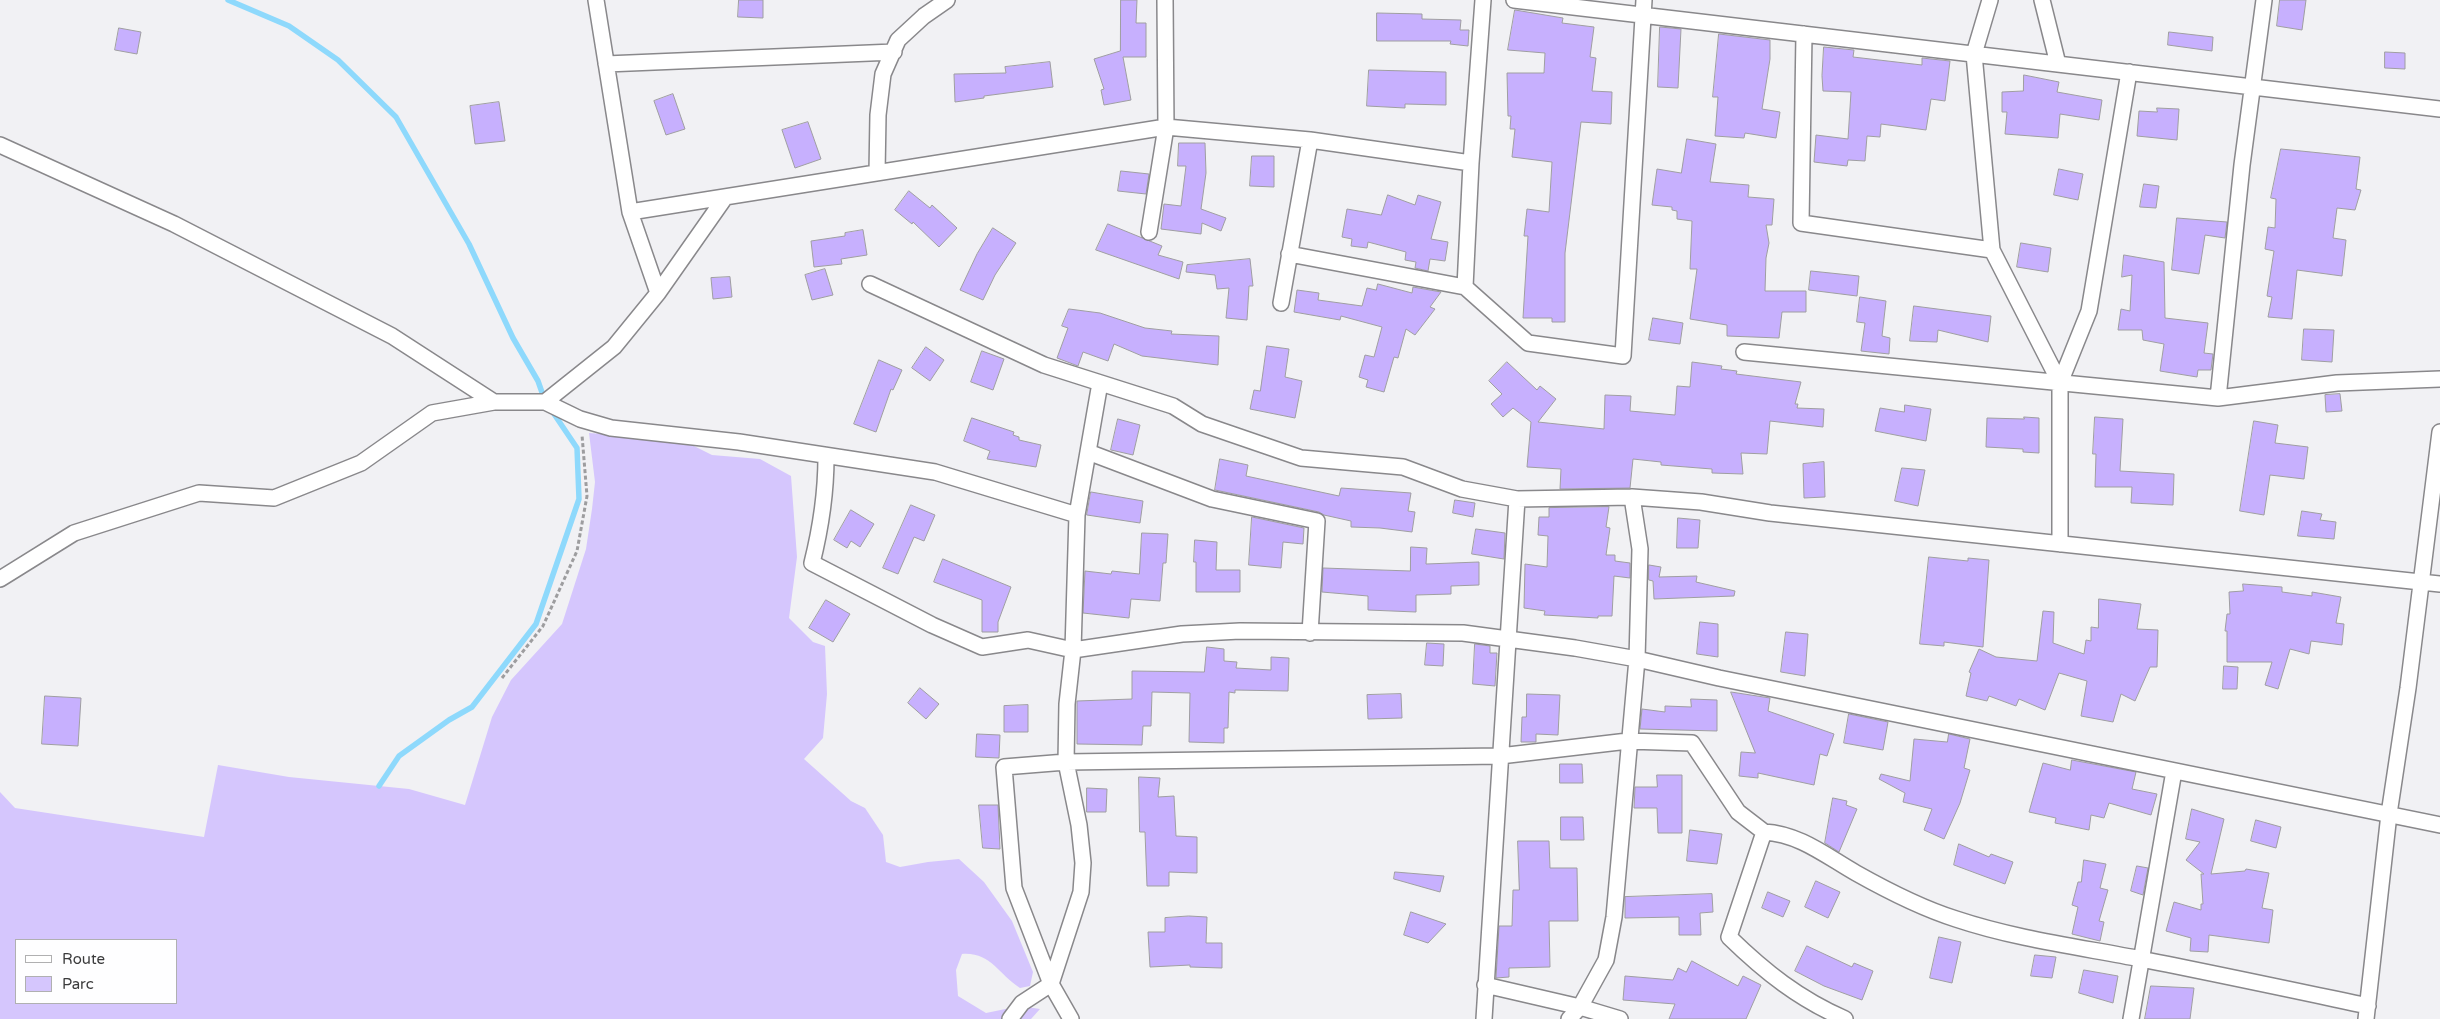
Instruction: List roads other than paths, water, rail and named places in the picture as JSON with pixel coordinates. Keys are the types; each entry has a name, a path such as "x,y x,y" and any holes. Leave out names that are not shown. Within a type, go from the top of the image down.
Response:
{"street":[{"path":"596,0 630,212 658,293"},
{"path":"878,173 878,115 883,74 898,40 924,16 947,0"},
{"path":"1149,232 1166,127 1165,0"},
{"path":"1465,287 1471,163 1483,0"},
{"path":"1514,0 1644,8 1804,34 2440,109"},
{"path":"1990,0 1974,54 1992,250 2060,383"},
{"path":"2042,0 2058,64"},
{"path":"2218,398 2242,165 2264,0"},
{"path":"1289,254 1465,287 1528,343 1623,356 1644,8"},
{"path":"1804,34 1801,223 1992,250"},
{"path":"606,64 894,52"},
{"path":"2060,544 2060,383 2089,311 2128,72"},
{"path":"630,212 1166,127 1310,140 1471,163"},
{"path":"1281,303 1310,140"},
{"path":"0,145 174,224 392,336 494,402"},
{"path":"545,402 614,347 658,293 724,198"},
{"path":"870,284 1044,365 1173,406 1202,424 1301,458 1403,467 1462,489 1517,499 1632,497 1701,502 1770,513 2440,584"},
{"path":"1744,352 2218,398 2337,383 2440,379"},
{"path":"1010,1019 1022,1003 1051,984 1081,892 1083,863 1066,762 1067,704 1072,650 1077,515 1100,383"},
{"path":"0,579 74,533 199,493 274,498 361,463 432,413 494,402 545,402 580,419 611,428 739,442 935,472 1077,515"},
{"path":"1071,1019 1051,984 1014,888 1004,767 1066,762 1500,756 1628,741 1692,743 1738,812 1764,832 1781,833 1799,840 1890,891 1929,910 1958,920 2030,939 2141,959 2367,1012 2389,814 2440,432"},
{"path":"1088,452 1212,499 1317,521 1310,633"},
{"path":"826,456 825,497 812,563 932,625 982,647 1028,640 1072,650 1182,634 1240,631 1463,633 1508,638 1637,659 2440,825"},
{"path":"1569,1019 1580,1007 1606,960 1614,917 1628,741 1637,659 1640,549 1632,497"},
{"path":"1484,1019 1517,499"},
{"path":"2131,1019 2174,771"},
{"path":"1764,832 1729,937 1764,971 1800,996 1845,1019"},
{"path":"1485,985 1580,1007 1620,1019"}],"waterway":[{"path":"228,0 289,26 338,60 396,117 469,244 513,338 538,381 545,401"},
{"path":"379,786 399,756 449,720 472,707 536,624 579,499 577,448 550,408"}]}
